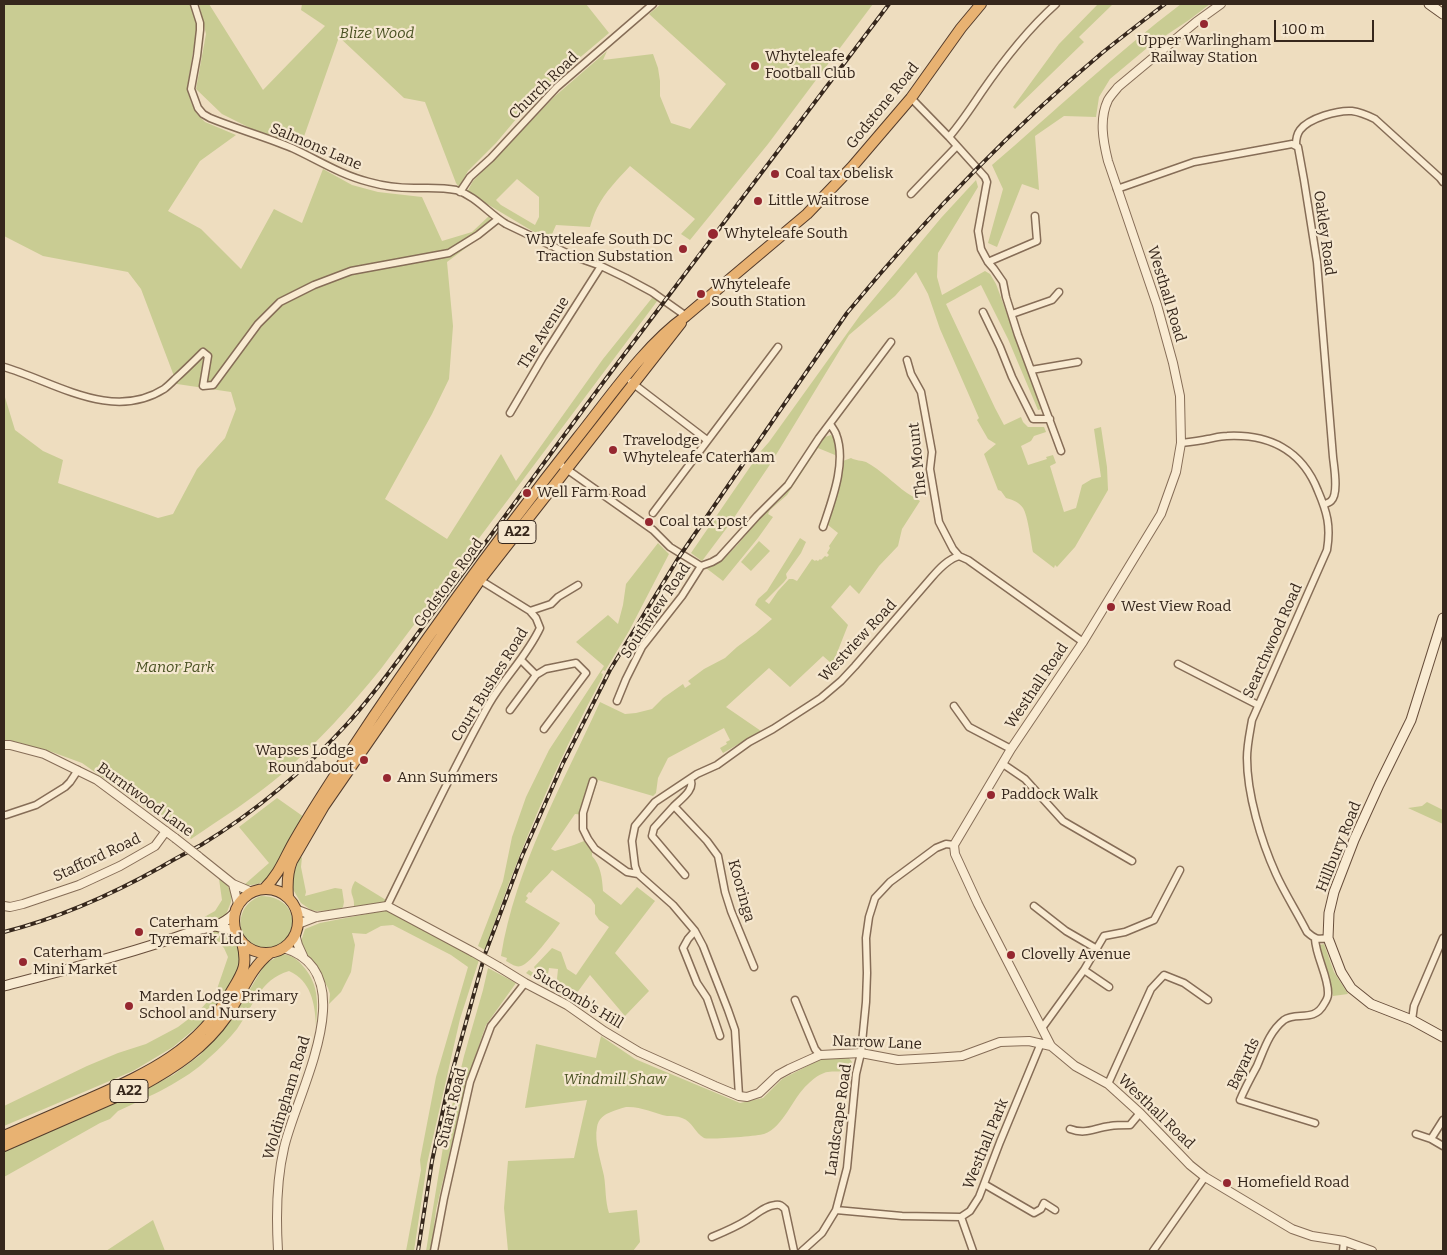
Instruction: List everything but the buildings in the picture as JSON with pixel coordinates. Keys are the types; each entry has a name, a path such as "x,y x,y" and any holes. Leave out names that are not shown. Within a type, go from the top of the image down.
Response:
{"highway":[{"name":"Godstone Road","path":"264,889 278,874 290,848 314,815 390,691 422,655 480,580 562,467 629,380 676,331 686,316 807,214 852,167 911,98 961,28 981,4"},
{"name":"Godstone Road","path":"422,655 473,574 562,467"},
{"name":"Godstone Road","path":"288,897 287,882 289,869 314,815"},
{"path":"264,889 275,890 288,897 295,909 296,929 288,944 283,948 270,953 256,952 242,942 235,931 236,909 244,897 252,892 264,889"},
{"name":"A22","path":"4,1136 142,1075 172,1058 209,1024 226,1001 244,966 245,955 242,942"},
{"name":"A22","path":"4,1146 141,1086 183,1061 215,1032 233,1007 260,960 270,953"}],"main road":[{"path":"1429,4 1443,14"},
{"name":"Hillbury Road","path":"1443,618 1411,720 1354,840 1334,892 1329,914 1328,938 1341,972 1351,988 1371,1004 1412,1020 1443,1037"},
{"path":"4,986 134,952 215,926 225,922 236,909"},
{"path":"215,926 235,931"}],"street":[{"name":"Salmons Lane","path":"194,4 200,30 191,89 194,100 203,114 292,148 344,174 370,183 402,187 450,189 460,192 490,211 498,219 554,247 601,266 652,292 686,316"},
{"name":"Church Road","path":"460,192 470,177 491,158 557,87 653,4"},
{"path":"949,137 1034,24 1056,4"},
{"name":"Westhall Road","path":"1221,4 1196,22 1118,87 1108,100 1103,117 1103,138 1108,161 1157,305 1180,396 1181,443 1176,472 1161,514 1083,642 1011,749 954,845 955,854 978,904 1051,1046 1075,1066 1108,1084 1204,1177 1292,1229 1312,1236 1344,1241 1372,1251"},
{"path":"911,98 949,137 987,182 978,231 981,249 1003,282 1031,370 1061,451"},
{"path":"1117,189 1194,162 1232,154 1292,144 1296,145 1297,136 1301,129 1309,122 1343,111 1362,113 1375,119 1443,182"},
{"name":"Oakley Road","path":"1296,145 1299,150 1317,262 1334,457 1334,496 1331,501 1324,504"},
{"path":"911,194 957,146"},
{"path":"988,262 1037,241 1035,216"},
{"path":"4,367 94,399 132,401 145,398 165,389 203,352 208,356 203,386 213,385 258,324 280,302 314,285 351,271 449,253 478,235 498,219"},
{"name":"The Avenue","path":"510,413 601,266"},
{"path":"1012,314 1052,300 1059,292"},
{"path":"983,312 1033,419 1050,419"},
{"name":"Southview Road","path":"617,702 642,647 682,596 701,566 719,558 756,516 788,485 830,424 891,342"},
{"path":"653,513 778,347"},
{"name":"The Mount","path":"907,360 911,374 921,392 932,452 930,469 938,522 959,556"},
{"path":"1031,370 1078,362"},
{"path":"629,380 707,440"},
{"path":"823,527 838,478 840,456 836,435 830,424"},
{"name":"Searchwood Road","path":"1181,443 1225,436 1246,436 1273,442 1298,459 1307,470 1316,486 1328,517 1330,529 1327,550 1252,720 1247,759 1255,813 1263,840 1276,874 1307,932 1314,938"},
{"path":"562,467 653,530 670,547 701,566"},
{"path":"959,556 968,560 1083,642"},
{"name":"Westview Road","path":"638,874 635,866 632,841 635,826 655,802 690,779 717,765 749,742 821,698 855,666 937,572 954,557 959,556"},
{"name":"Court Bushes Road","path":"387,906 461,755 491,701 534,641 540,628 536,618 530,611 480,580"},
{"path":"530,611 551,604 558,597 578,585"},
{"path":"521,660 536,675"},
{"path":"510,710 536,675 546,669 576,663 586,673 544,729"},
{"path":"1178,664 1258,705"},
{"path":"954,706 969,727 1011,749"},
{"name":"Burntwood Lane","path":"4,745 44,754 97,780 233,884 252,892"},
{"path":"1003,764 1025,780 1063,821 1132,861"},
{"path":"4,815 6,816 36,804 65,787 78,770"},
{"path":"685,875 652,836 654,828 692,787 693,783 690,779"},
{"path":"593,781 583,812 584,829 588,839 595,849 626,872 638,874 673,905 695,931 711,965 735,1030 740,1096 747,1097 759,1093 778,1075 789,1068 820,1055 815,1049 795,1000"},
{"name":"Kooringa","path":"674,806 707,841 718,856 731,911 754,967"},
{"name":"Stafford Road","path":"4,906 10,907 23,904 79,885 120,866 155,846 166,831"},
{"name":"Landscape Road","path":"802,1251 822,1233 836,1210 846,1168 856,1074 861,1053 867,973 866,938 869,917 875,898 890,882 936,848 946,844 954,845"},
{"path":"1042,1028 1084,970 1104,936 1125,932 1154,920 1180,870"},
{"path":"233,884 236,909"},
{"path":"296,929 316,917 387,906"},
{"name":"Succomb's Hill","path":"387,906 567,1005 604,1031 639,1052 740,1096"},
{"path":"1034,906 1066,931 1096,948"},
{"path":"295,909 316,917"},
{"name":"Woldingham Road","path":"278,1251 277,1199 284,1148 315,1054 323,1021 324,1004 322,987 317,975 304,958 298,944 296,929"},
{"path":"695,931 683,948 698,983 707,998 720,1036"},
{"path":"1314,938 1328,938"},
{"name":"Bayards","path":"1314,938 1315,949 1327,984 1328,996 1323,1006 1315,1014 1285,1019 1277,1028 1265,1045 1240,1100 1315,1123"},
{"path":"1412,1020 1414,1006 1443,938"},
{"name":"Woldingham Road","path":"283,948 296,952 304,958"},
{"path":"1084,970 1109,987"},
{"path":"1108,1084 1150,989 1164,975 1184,983 1208,1000"},
{"name":"Stuart Road","path":"434,1251 470,1082 491,1026 525,983"},
{"name":"Narrow Lane","path":"820,1055 861,1053 898,1060 962,1056 1000,1042 1029,1041 1051,1046"},
{"name":"Westhall Park","path":"961,1217 970,1211 980,1196 1000,1142 1042,1043"},
{"path":"1070,1129 1078,1132 1088,1132 1111,1125 1130,1125 1140,1113"},
{"path":"1431,1139 1443,1120"},
{"path":"1416,1134 1431,1139 1443,1146"},
{"path":"1152,1251 1204,1177"},
{"path":"984,1184 1034,1213 1041,1209 1044,1203 1055,1210"},
{"path":"711,1237 730,1230 765,1208 774,1204 780,1205 785,1209 794,1251"},
{"path":"836,1210 902,1216 961,1217 974,1251"},
{"path":"1343,1251 1344,1241"}],"green space":[{"name":"Manor Park","path":"4,4 191,4 197,27 187,89 191,102 197,114 205,122 236,135 200,161 168,211 201,229 241,269 274,209 302,223 323,169 352,185 378,192 422,197 442,241 472,232 489,216 491,220 483,235 447,262 453,326 449,379 385,499 447,539 501,454 516,481 603,359 652,298 658,300 380,670 357,697 321,737 282,774 249,800 191,839 181,830 180,821 172,826 82,763 52,752 4,740 4,394 15,430 43,451 63,460 58,483 158,518 173,514 197,469 225,438 236,409 231,392 177,384 141,289 128,272 43,256 4,236"},
{"name":"Blize Wood","path":"199,4 209,4 263,90 325,26 301,10 302,4 586,4 609,33 538,93 496,143 468,171 459,187 425,102 404,98 339,37 301,145 252,129 222,114 196,89 206,34"},
{"path":"661,4 873,4 768,144 690,240 681,234 695,219 630,166 604,197 596,210 590,227 556,225 549,241 467,192 473,181 554,97 607,51 603,60 653,54 658,68 660,96 671,123 690,129 726,84 649,14","holes":["517,179 539,197 539,217 535,225 501,205 496,200"]},
{"path":"1098,4 1113,4 1079,37 1084,42 1015,109 1013,107 1059,44"},
{"path":"1181,4 1210,4 1147,48 1110,79 1099,97 1096,117 1064,116 1035,136 1039,190 1022,184 997,247 988,243 1003,189 992,165 1109,63"},
{"path":"976,180 978,187 938,253 937,277 942,295 985,271 990,274 996,284 1042,409 1038,410 1008,339 981,285 946,304 1004,425 1021,417 1028,427 1044,427 1046,432 1034,436 1031,441 1021,446 1028,465 1053,455 1056,463 1050,466 1064,512 1076,508 1082,485 1092,479 1101,477 1094,429 1101,427 1107,467 1108,490 1075,547 1054,568 1033,552 1028,523 1023,508 1020,504 1006,498 998,490 984,454 996,444 988,439 977,420 979,418 940,329 928,294 916,272 895,296 849,335 771,463 702,561 691,553 761,451 861,314 941,218"},
{"path":"831,435 834,438 836,457 818,448 787,495 770,510 768,514 773,517 758,538 723,581 706,568 714,565 736,547 761,517 791,487 820,442 825,437"},
{"path":"851,458 871,465 920,501 902,529 898,546 879,566 859,594 850,585 831,607 848,625 835,658 831,663 823,656 790,687 769,668 726,707 761,731 723,753 720,748 730,740 724,728 668,758 658,778 656,793 653,796 598,780 586,815 575,814 551,849 555,851 584,841 592,851 592,856 599,868 603,891 621,905 637,887 655,901 615,953 649,991 625,1016 590,975 571,1001 526,973 529,970 541,978 557,979 558,969 549,968 548,974 538,971 534,967 552,948 561,952 567,969 576,975 609,927 599,920 595,914 595,905 591,899 552,870 531,893 529,892 525,902 560,923 542,947 525,964 515,966 506,961 507,958 501,956 517,891 529,858 556,795 600,702 625,714 652,709 663,698 683,684 685,688 691,684 688,681 704,669 725,658 772,619 755,605 758,599 767,591 800,538 806,542 801,553 786,574 787,578 784,582 765,601 769,604 789,579 797,581 812,559 818,561 829,555 827,553 830,548 829,546 838,533 828,523 838,492 843,461"},
{"path":"759,541 770,551 751,571 741,562"},
{"path":"658,543 669,554 629,631 605,671 603,670 601,673 603,674 602,678 568,744 510,880 485,950 478,946 503,881 512,837 526,797 549,750 604,666 576,642 608,615 618,624 626,584"},
{"path":"277,798 304,817 274,876 260,883 244,885 269,863 239,827"},
{"path":"1427,802 1443,810 1443,824 1408,808 1422,806"},
{"path":"302,857 301,867 306,892 305,896 335,888 342,889 343,907 339,910 317,911 311,910 301,903 291,886 299,859"},
{"path":"219,879 223,880 232,892 231,902 225,917 188,926 215,911 222,900"},
{"path":"355,881 386,900 384,904 354,906 351,892"},
{"path":"261,896 282,902 287,906 292,918 290,933 284,943 276,948 267,950 249,942 243,935 240,925 242,914 247,905"},
{"path":"387,910 479,960 460,1019 427,1164 414,1251 406,1251 421,1170 420,1160 436,1077 468,967 451,955 393,925 381,926 366,934 352,933 355,945 351,972 341,992 329,1004 330,994 328,988 315,965 304,951 301,941 305,929 320,923"},
{"path":"215,931 227,935 237,946 242,957 238,970 220,1000 203,1022 173,1047 133,1071 4,1126 4,1106 87,1066 146,1044 178,1027 199,1011 216,992 228,957 224,948 219,943 185,941"},
{"path":"1324,944 1334,972 1348,994 1333,996 1318,948 1319,945"},
{"path":"282,954 298,960 312,979 317,1001 316,1026 313,1001 307,987 296,975 289,971 279,975 264,987 231,1036 200,1066 166,1088 118,1111 110,1119 4,1177 4,1151 141,1092 173,1075 199,1056 223,1030 265,964"},
{"path":"488,968 516,983 486,1025 466,1083 436,1210 431,1251 426,1251 445,1135"},
{"name":"Windmill Shaw","path":"601,1036 635,1059 740,1103 763,1098 782,1079 821,1059 849,1058 852,1062 848,1069 844,1071 824,1073 813,1079 802,1090 777,1125 764,1134 704,1138 691,1124 678,1117 631,1107 606,1114 599,1122 596,1133 609,1213 637,1210 640,1242 633,1251 508,1251 504,1208 508,1161 574,1158 587,1100 525,1108 536,1044 596,1058"},
{"path":"153,1220 165,1251 106,1251"}],"railway":[{"path":"4,932 65,913 104,896 201,845 241,819 279,789 332,740 360,710 382,682 608,376 889,4"},
{"path":"418,1251 432,1161 448,1087 485,954 522,856 563,763 610,670 679,557 847,313 906,244 1001,144 1068,82 1165,4"}],"place":[{"name":"Upper Warlingham Railway Station","path":"1204,24"},
{"name":"Whyteleafe Football Club","path":"755,66"},
{"name":"Coal tax obelisk","path":"775,174"},
{"name":"Little Waitrose","path":"758,201"},
{"name":"Whyteleafe South","path":"713,234"},
{"name":"Whyteleafe South DC Traction Substation","path":"683,249"},
{"name":"Whyteleafe South Station","path":"701,294"},
{"name":"Travelodge Whyteleafe Caterham","path":"613,450"},
{"name":"Well Farm Road","path":"527,493"},
{"name":"Coal tax post","path":"649,522"},
{"name":"West View Road","path":"1111,607"},
{"name":"Wapses Lodge Roundabout","path":"364,760"},
{"name":"Ann Summers","path":"387,778"},
{"name":"Paddock Walk","path":"991,795"},
{"name":"Caterham Tyremark Ltd.","path":"139,932"},
{"name":"Clovelly Avenue","path":"1011,955"},
{"name":"Caterham Mini Market","path":"23,962"},
{"name":"Marden Lodge Primary School and Nursery","path":"129,1006"},
{"name":"Homefield Road","path":"1227,1183"}]}
